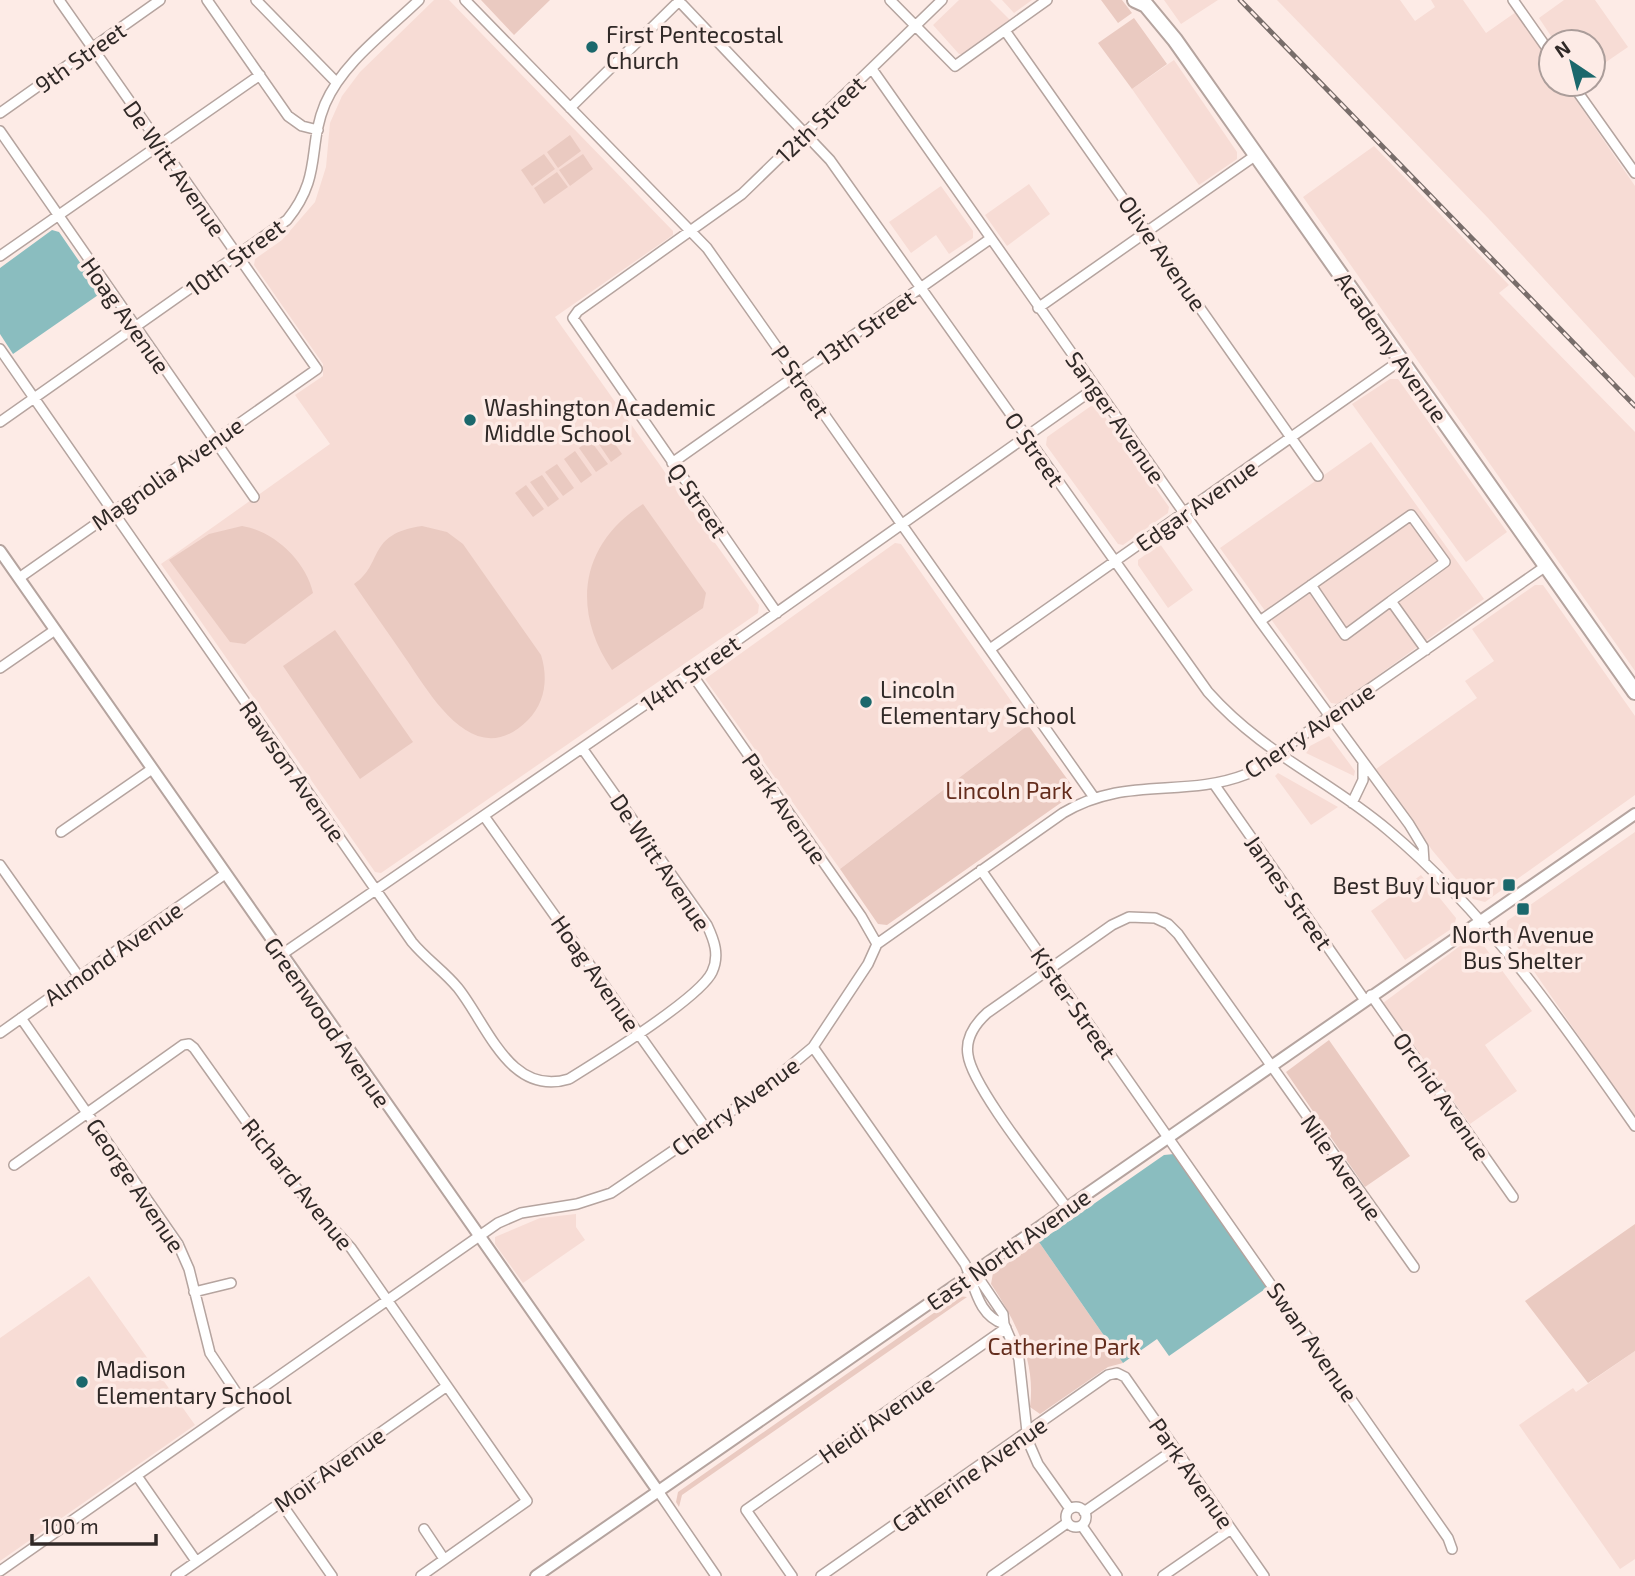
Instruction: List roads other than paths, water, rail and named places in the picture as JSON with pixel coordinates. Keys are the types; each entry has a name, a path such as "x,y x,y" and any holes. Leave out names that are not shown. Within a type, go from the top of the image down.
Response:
{"main road":[{"name":"Academy Avenue","path":"1142,2 1256,155 1635,692"}],"street":[{"name":"De Witt Avenue","path":"59,0 317,369"},
{"name":"9th Street","path":"0,113 159,0"},
{"path":"207,0 295,122 318,130"},
{"path":"256,0 337,82"},
{"name":"10th Street","path":"0,422 280,227 297,206 313,169 324,106 337,82 419,0"},
{"name":"P Street","path":"465,0 707,248 1093,796"},
{"path":"570,108 679,0"},
{"name":"O Street","path":"679,0 830,160 1208,692 1247,732 1352,803 1424,862"},
{"path":"890,0 955,65 1006,32 1047,0"},
{"name":"12th Street","path":"573,318 578,311 692,233 742,194 942,0"},
{"path":"1513,0 1537,34"},
{"name":"Olive Avenue","path":"1006,32 1318,476"},
{"name":"Sanger Avenue","path":"872,69 1038,308 1423,847 1424,862 1507,950 1635,1126"},
{"path":"0,256 260,75"},
{"path":"1582,98 1635,173"},
{"name":"Hoag Avenue","path":"0,131 254,498"},
{"path":"1038,308 1256,155"},
{"name":"13th Street","path":"672,463 990,239"},
{"name":"Q Street","path":"573,318 777,613"},
{"name":"Rawson Avenue","path":"0,349 412,942 454,984 510,1063 524,1077 544,1083 569,1079 638,1032"},
{"name":"Edgar Avenue","path":"990,649 1401,360"},
{"name":"Magnolia Avenue","path":"19,578 317,369"},
{"name":"14th Street","path":"281,955 691,673 1095,388"},
{"path":"1260,621 1311,585 1411,515 1445,562 1345,635 1311,585"},
{"name":"Greenwood Avenue","path":"0,551 658,1491"},
{"name":"Cherry Avenue","path":"0,1571 498,1223 521,1213 577,1204 611,1193 707,1130 783,1074 813,1047 868,964 877,944 981,870 1093,796 1121,791 1214,784 1247,774 1278,755 1546,566"},
{"path":"1391,601 1426,650"},
{"path":"0,668 55,630"},
{"name":"Park Avenue","path":"691,673 862,916 877,944"},
{"name":"De Witt Avenue","path":"582,748 706,925 716,950 712,972 705,984 638,1032"},
{"path":"1352,803 1363,780 1363,764"},
{"path":"61,832 152,769"},
{"name":"James Street","path":"1214,784 1368,997"},
{"name":"East North Avenue","path":"536,1576 1635,814"},
{"name":"Hoag Avenue","path":"484,816 707,1130"},
{"path":"0,865 79,977"},
{"name":"Kister Street","path":"981,870 1169,1136"},
{"name":"Almond Avenue","path":"0,1033 225,874"},
{"name":"Nile Avenue","path":"1066,1208 976,1079 967,1053 968,1043 978,1022 1112,925 1129,917 1155,918 1178,934 1414,1267"},
{"name":"Orchid Avenue","path":"1368,997 1513,1197"},
{"name":"George Avenue","path":"21,1018 178,1244 210,1353 242,1401"},
{"name":"Richard Avenue","path":"14,1165 183,1045 189,1044 283,1173 342,1235 527,1501 444,1559"},
{"path":"813,1047 970,1275 972,1290 993,1321 1005,1326 1019,1359 1027,1434 1038,1464 1070,1509"},
{"name":"Swan Avenue","path":"1169,1136 1448,1538 1452,1549"},
{"path":"194,1292 231,1283"},
{"name":"Heidi Avenue","path":"792,1576 746,1510 1005,1326"},
{"name":"Park Avenue","path":"1117,1373 1125,1377 1264,1576"},
{"name":"Catherine Avenue","path":"821,1576 1108,1375 1117,1373"},
{"name":"Moir Avenue","path":"176,1576 447,1386"},
{"path":"1084,1512 1175,1449"},
{"path":"137,1476 197,1561"},
{"path":"658,1491 716,1576"},
{"path":"281,1503 332,1576"},
{"path":"1079,1508 1084,1512 1086,1519 1082,1526 1073,1527 1067,1523 1066,1514 1070,1509 1079,1508"},
{"path":"992,1576 1067,1523"},
{"path":"1082,1526 1117,1576"},
{"path":"421,1576 444,1559 424,1529"},
{"path":"1163,1576 1231,1529"}],"water":[{"path":"52,230 59,232 101,293 13,354 0,334 0,268"},
{"path":"1174,1154 1268,1287 1169,1356 1157,1339 1123,1363 1039,1242 1164,1155"}],"railway":[{"path":"1240,0 1635,406"}],"place":[{"name":"First Pentecostal Church","path":"592,47"},
{"name":"Washington Academic Middle School","path":"470,420"},
{"name":"Lincoln Elementary School","path":"866,702"},
{"name":"Best Buy Liquor","path":"1509,885"},
{"name":"North Avenue Bus Shelter","path":"1523,909"},
{"name":"Madison Elementary School","path":"82,1382"}],"park label":[{"name":"Lincoln Park","path":"1009,790"},
{"name":"Catherine Park","path":"1064,1346"}]}
